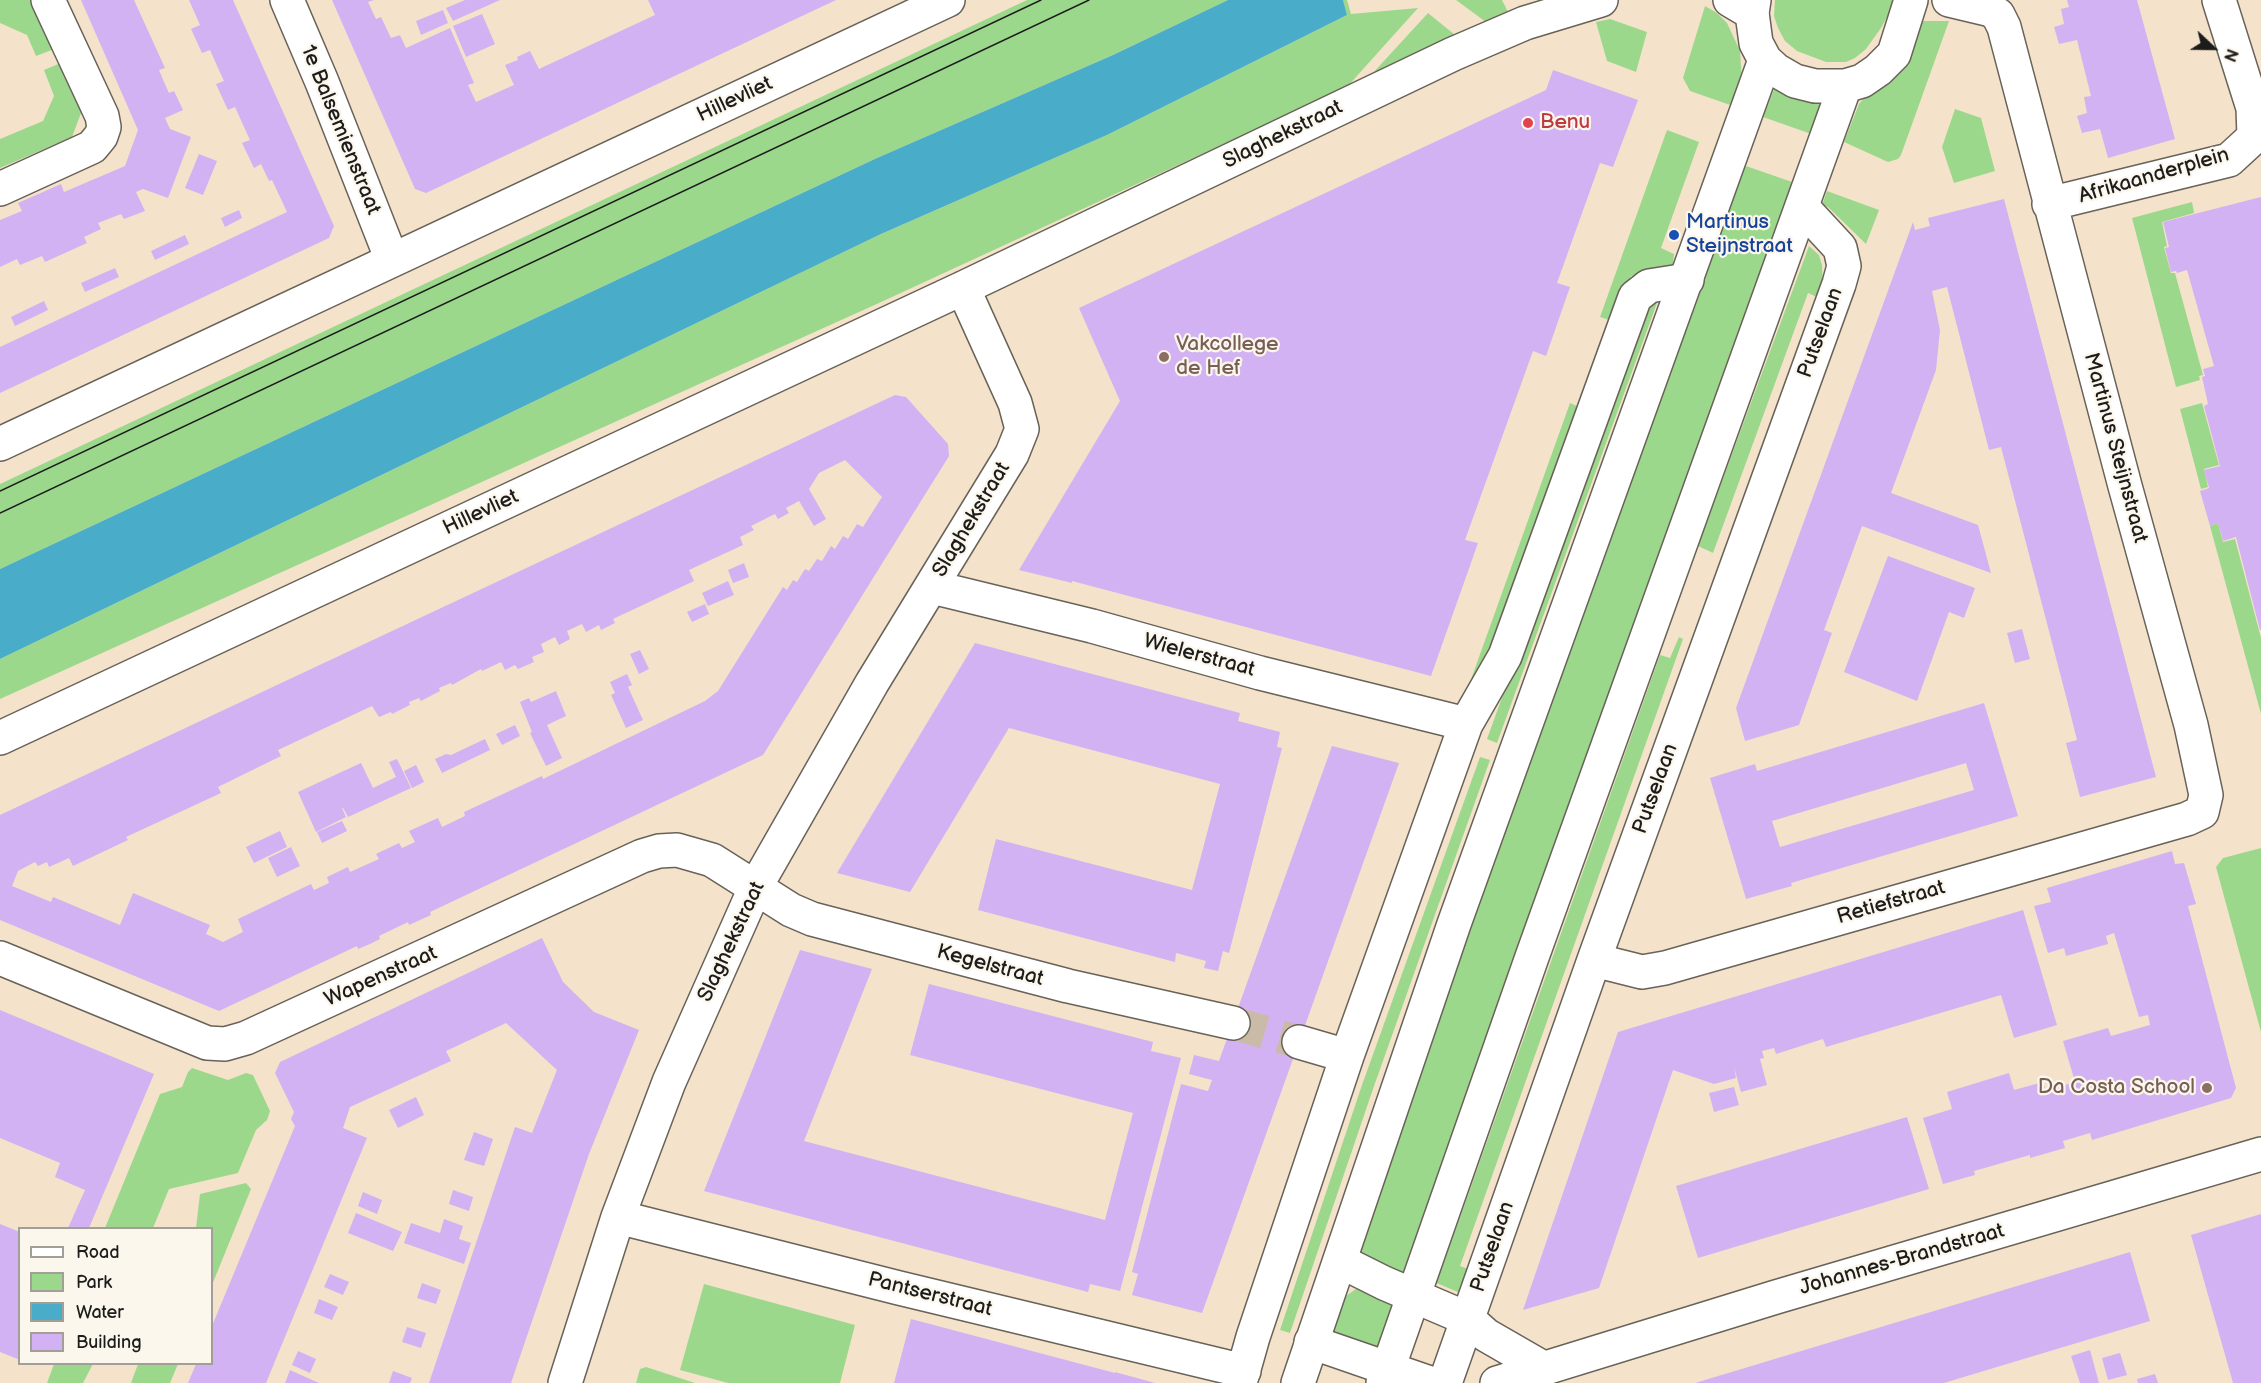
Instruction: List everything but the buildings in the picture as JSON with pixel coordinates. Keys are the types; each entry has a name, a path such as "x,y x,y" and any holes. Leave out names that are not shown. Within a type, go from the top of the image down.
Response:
{"street":[{"path":"0,189 92,147 101,136 104,127 102,116 48,0"},
{"name":"1e Balsemienstraat","path":"287,0 327,93 392,260"},
{"name":"Hillevliet","path":"0,444 948,0"},
{"name":"Slaghekstraat","path":"565,1383 618,1216 669,1082 756,886 872,683 1012,454 1022,429 1015,403 963,288 1453,54 1525,23 1601,0"},
{"path":"1746,4 1756,43 1765,60 1776,70 1795,81 1815,86 1845,86 1862,81 1894,54 1911,0"},
{"name":"Afrikaanderplein","path":"2049,204 2229,160 2254,137 2253,108 2219,0"},
{"name":"Martinus Steijnstraat","path":"1957,1 1991,10 1998,15 2004,27 2049,204 2194,737 2206,795 2202,812 2187,819"},
{"path":"1298,1383 1454,924 1765,60"},
{"path":"1385,1376 1532,957 1845,86"},
{"name":"Putselaan","path":"1446,1383 1594,960 1839,284 1844,266 1840,248 1803,208"},
{"path":"1242,1377 1347,1056 1466,724 1505,656 1635,297 1649,286 1687,279"},
{"name":"Hillevliet","path":"0,738 963,288"},
{"name":"Wielerstraat","path":"932,587 1466,724"},
{"name":"Retiefstraat","path":"1594,960 1642,972 1665,969 2187,819"},
{"name":"Wapenstraat","path":"0,958 207,1043 225,1044 246,1038 631,861 659,851 677,850 699,855 756,886"},
{"name":"Kegelstraat","path":"756,886 792,910 812,919 1068,986 1233,1023"},
{"path":"1299,1042 1347,1056"},
{"name":"Johannes-Brandstraat","path":"1497,1383 1776,1297 2261,1154"},
{"name":"Pantserstraat","path":"618,1216 1242,1377"},
{"path":"1340,1261 1414,1296 1468,1318 1486,1335 1545,1369"},
{"path":"1311,1342 1385,1376 1430,1383"}],"green space":[{"path":"0,0 36,0 57,48 36,56 27,35 0,23"},
{"path":"1027,0 1228,0 1113,55 877,158 0,569 0,484"},
{"path":"1343,0 1347,0 1351,14 1418,8 1347,87 879,303 0,699 0,659 881,234 1107,135 1347,15"},
{"path":"1456,0 1502,0 1510,16 1490,25"},
{"path":"1775,0 1896,0 1881,28 1866,49 1846,62 1826,62 1797,51 1785,41 1774,16"},
{"path":"1705,6 1727,23 1740,51 1742,82 1736,107 1690,91 1683,78"},
{"path":"1428,13 1460,39 1361,86"},
{"path":"1610,19 1647,32 1636,72 1607,61 1596,22"},
{"path":"1922,21 1949,21 1901,155 1898,159 1888,162 1844,142 1859,104 1915,40"},
{"path":"63,62 83,108 72,137 0,168 0,139 43,121 54,96 44,70"},
{"path":"1775,87 1801,99 1827,104 1817,136 1763,117"},
{"path":"1955,109 1981,118 1995,171 1954,183 1942,147"},
{"path":"1667,130 1699,142 1661,248 1674,254 1673,264 1631,276 1609,320 1600,317"},
{"path":"1743,165 1795,183 1408,1277 1350,1254"},
{"path":"1827,191 1879,210 1866,244 1828,207 1822,205"},
{"path":"2192,202 2194,213 2162,222 2167,246 2164,247 2171,273 2175,273 2203,375 2199,376 2200,380 2176,387 2132,218"},
{"path":"1809,246 1819,255 1823,286 1819,298 1808,293 1713,553 1698,546"},
{"path":"1657,303 1497,743 1487,739 1643,307"},
{"path":"1570,403 1581,408 1492,657 1464,699"},
{"path":"2202,403 2219,465 2204,469 2208,487 2201,489 2180,409"},
{"path":"2218,523 2223,542 2235,539 2261,638 2261,714 2210,526"},
{"path":"1679,637 1683,639 1460,1266 1474,1271 1465,1295 1434,1282 1442,1268 1660,655 1670,658"},
{"path":"1480,757 1490,760 1373,1089 1290,1333 1280,1330 1362,1085"},
{"path":"2261,848 2261,1032 2216,867 2223,858"},
{"path":"192,1068 228,1080 246,1073 253,1075 270,1111 267,1120 256,1130 238,1173 169,1189 153,1227 105,1227 160,1094 182,1087"},
{"path":"246,1183 251,1189 213,1283 213,1227 196,1227 200,1194"},
{"path":"704,1284 855,1325 840,1383 728,1383 680,1370"},
{"path":"1356,1289 1398,1306 1381,1353 1339,1339 1332,1327 1337,1302"},
{"path":"54,1365 92,1365 83,1383 47,1383"},
{"path":"138,1365 178,1365 170,1383 131,1383"},
{"path":"646,1367 695,1383 636,1383 640,1369"}],"water":[{"path":"1228,0 1343,0 1347,15 1107,135 881,234 0,659 0,569 877,158 1113,55"}],"tunnel":[{"path":"1233,1023 1299,1042"}],"tram line":[{"path":"0,491 1041,0"},
{"path":"0,513 1089,0"}],"place":[{"name":"Benu","path":"1528,123"},
{"name":"Martinus Steijnstraat","path":"1674,235"},
{"name":"Vakcollege de Hef","path":"1164,357"},
{"name":"Da Costa School","path":"2207,1088"}]}
